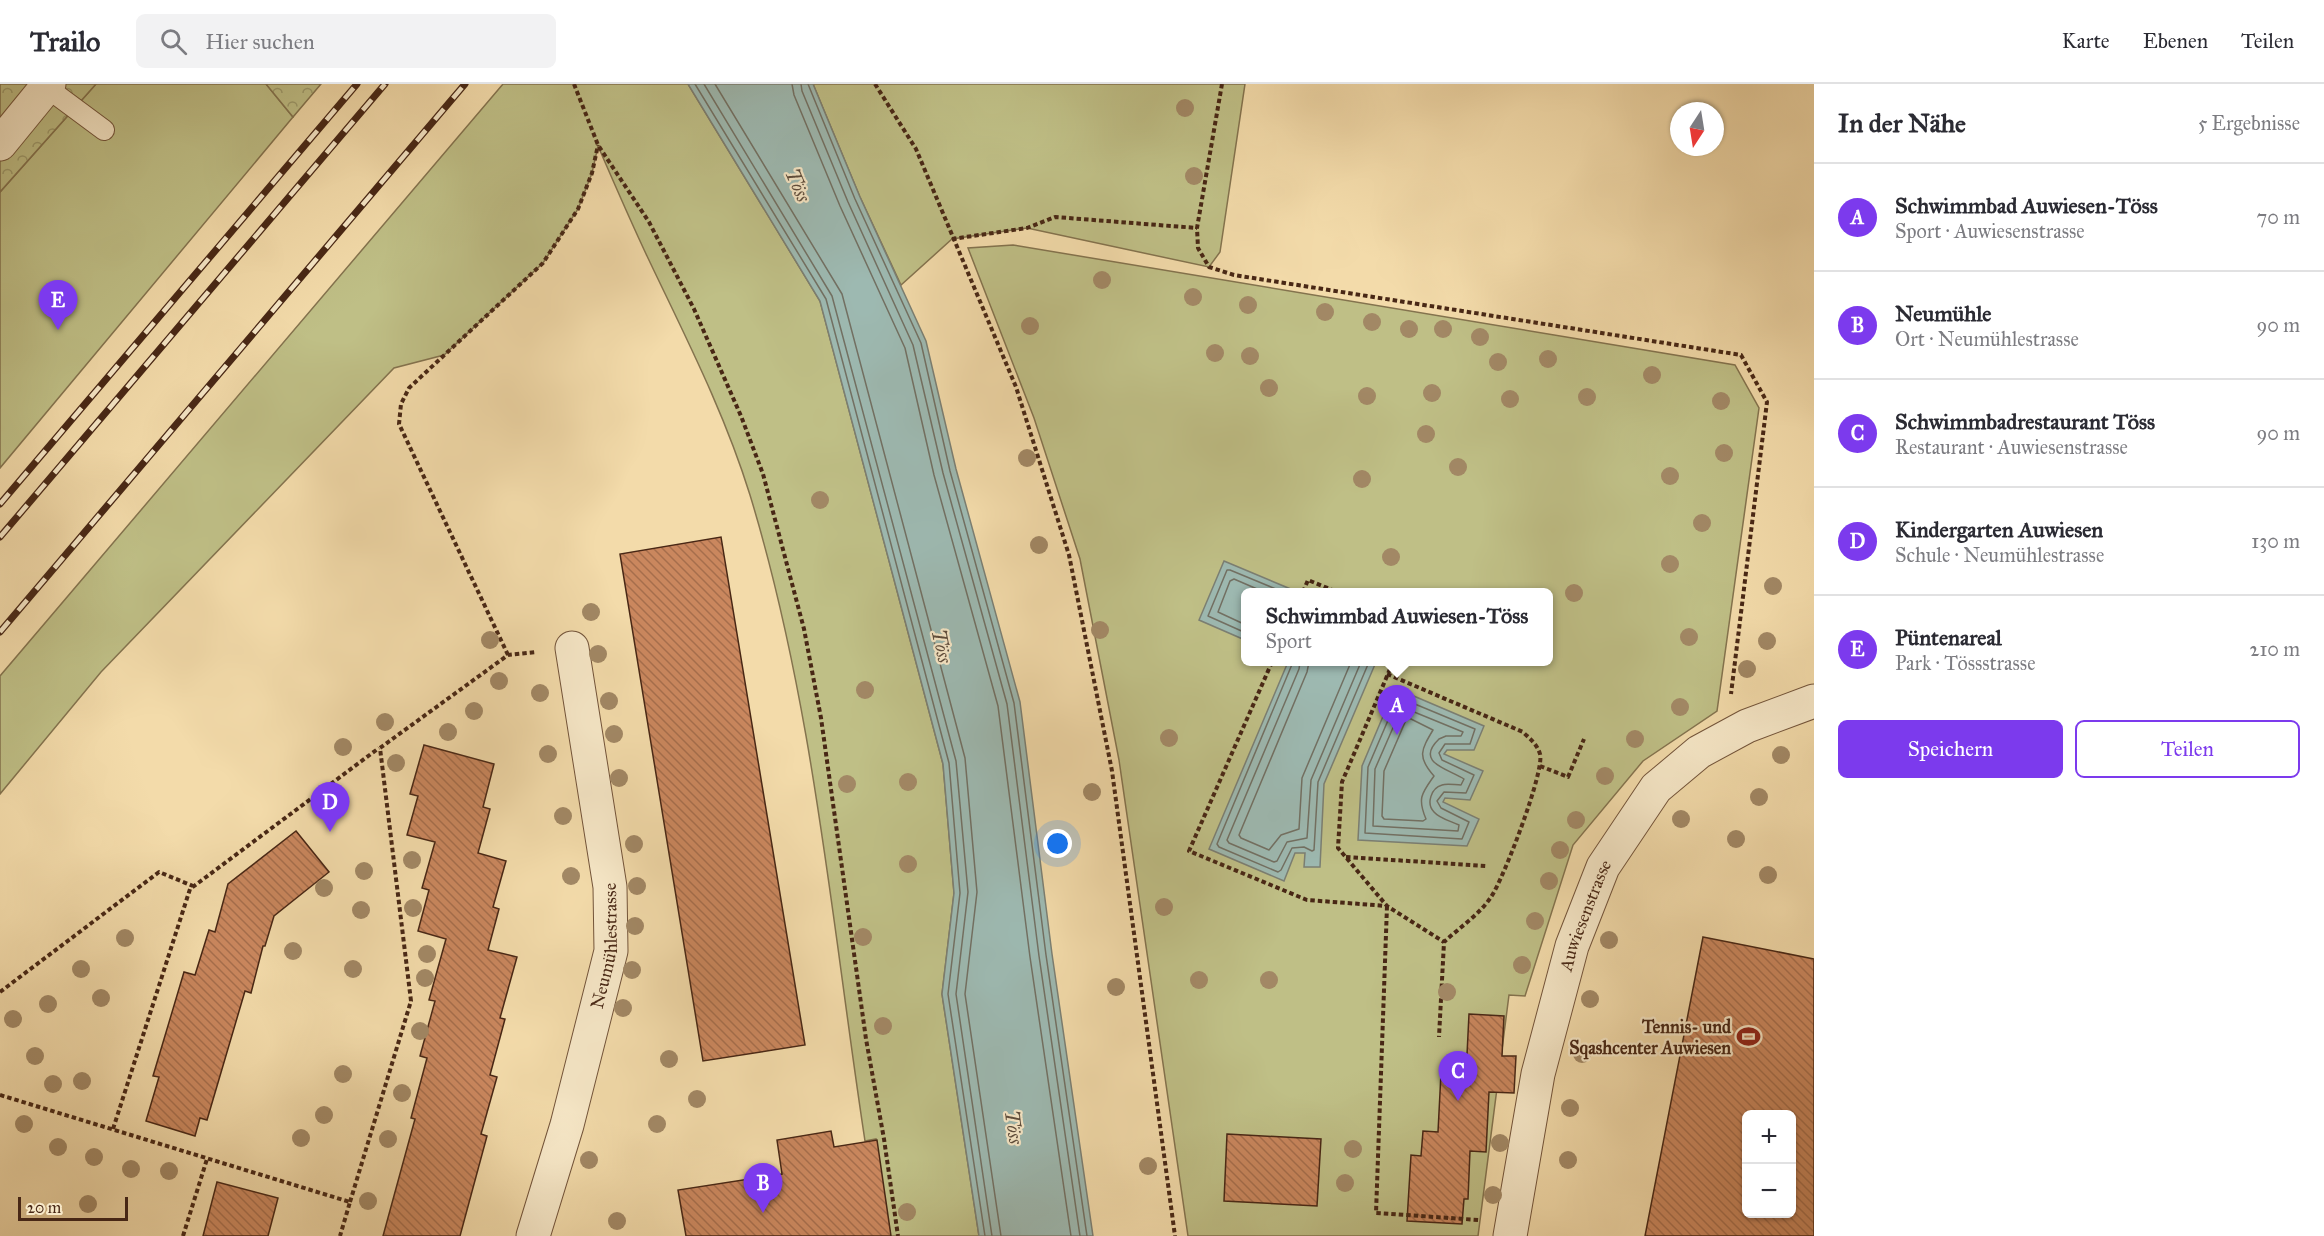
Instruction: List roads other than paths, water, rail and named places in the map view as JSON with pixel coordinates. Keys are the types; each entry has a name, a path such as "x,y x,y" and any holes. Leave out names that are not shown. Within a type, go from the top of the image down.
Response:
{"street":[{"path":"0,144 47,86"},
{"name":"Neumühlestrasse","path":"533,1236 567,1125 612,951 610,887 572,648"},
{"name":"Auwiesenstrasse","path":"1511,1229 1538,1074 1572,946 1603,867 1656,788 1699,752 1747,726 1814,701"}],"lane":[{"path":"47,86 104,130"}],"water":[{"name":"Töss","path":"688,84 813,84 860,197 926,341 956,469 1020,702 1052,954 1093,1236 979,1236 942,994 954,893 943,764 820,301"},
{"path":"1224,561 1288,588 1241,588 1241,638 1199,620"},
{"path":"1286,666 1374,666 1324,784 1320,867 1304,867 1305,853 1295,853 1284,881 1209,849"},
{"path":"1395,688 1484,726 1474,750 1447,750 1444,754 1483,771 1470,800 1445,798 1443,802 1479,819 1467,846 1358,840 1362,766"}],"railway":[{"path":"0,504 357,84"},
{"path":"0,537 385,84"},
{"path":"0,632 465,84"}],"place":[{"name":"Püntenareal","path":"58,330"},
{"name":"Schwimmbad Auwiesen-Töss","path":"1397,735"},
{"name":"Kindergarten Auwiesen","path":"330,832"},
{"name":"Tennis- und Sqashcenter Auwiesen","path":"1749,1037"},
{"name":"Schwimmbadrestaurant Töss","path":"1458,1101"},
{"name":"Neumühle","path":"763,1213"}]}
